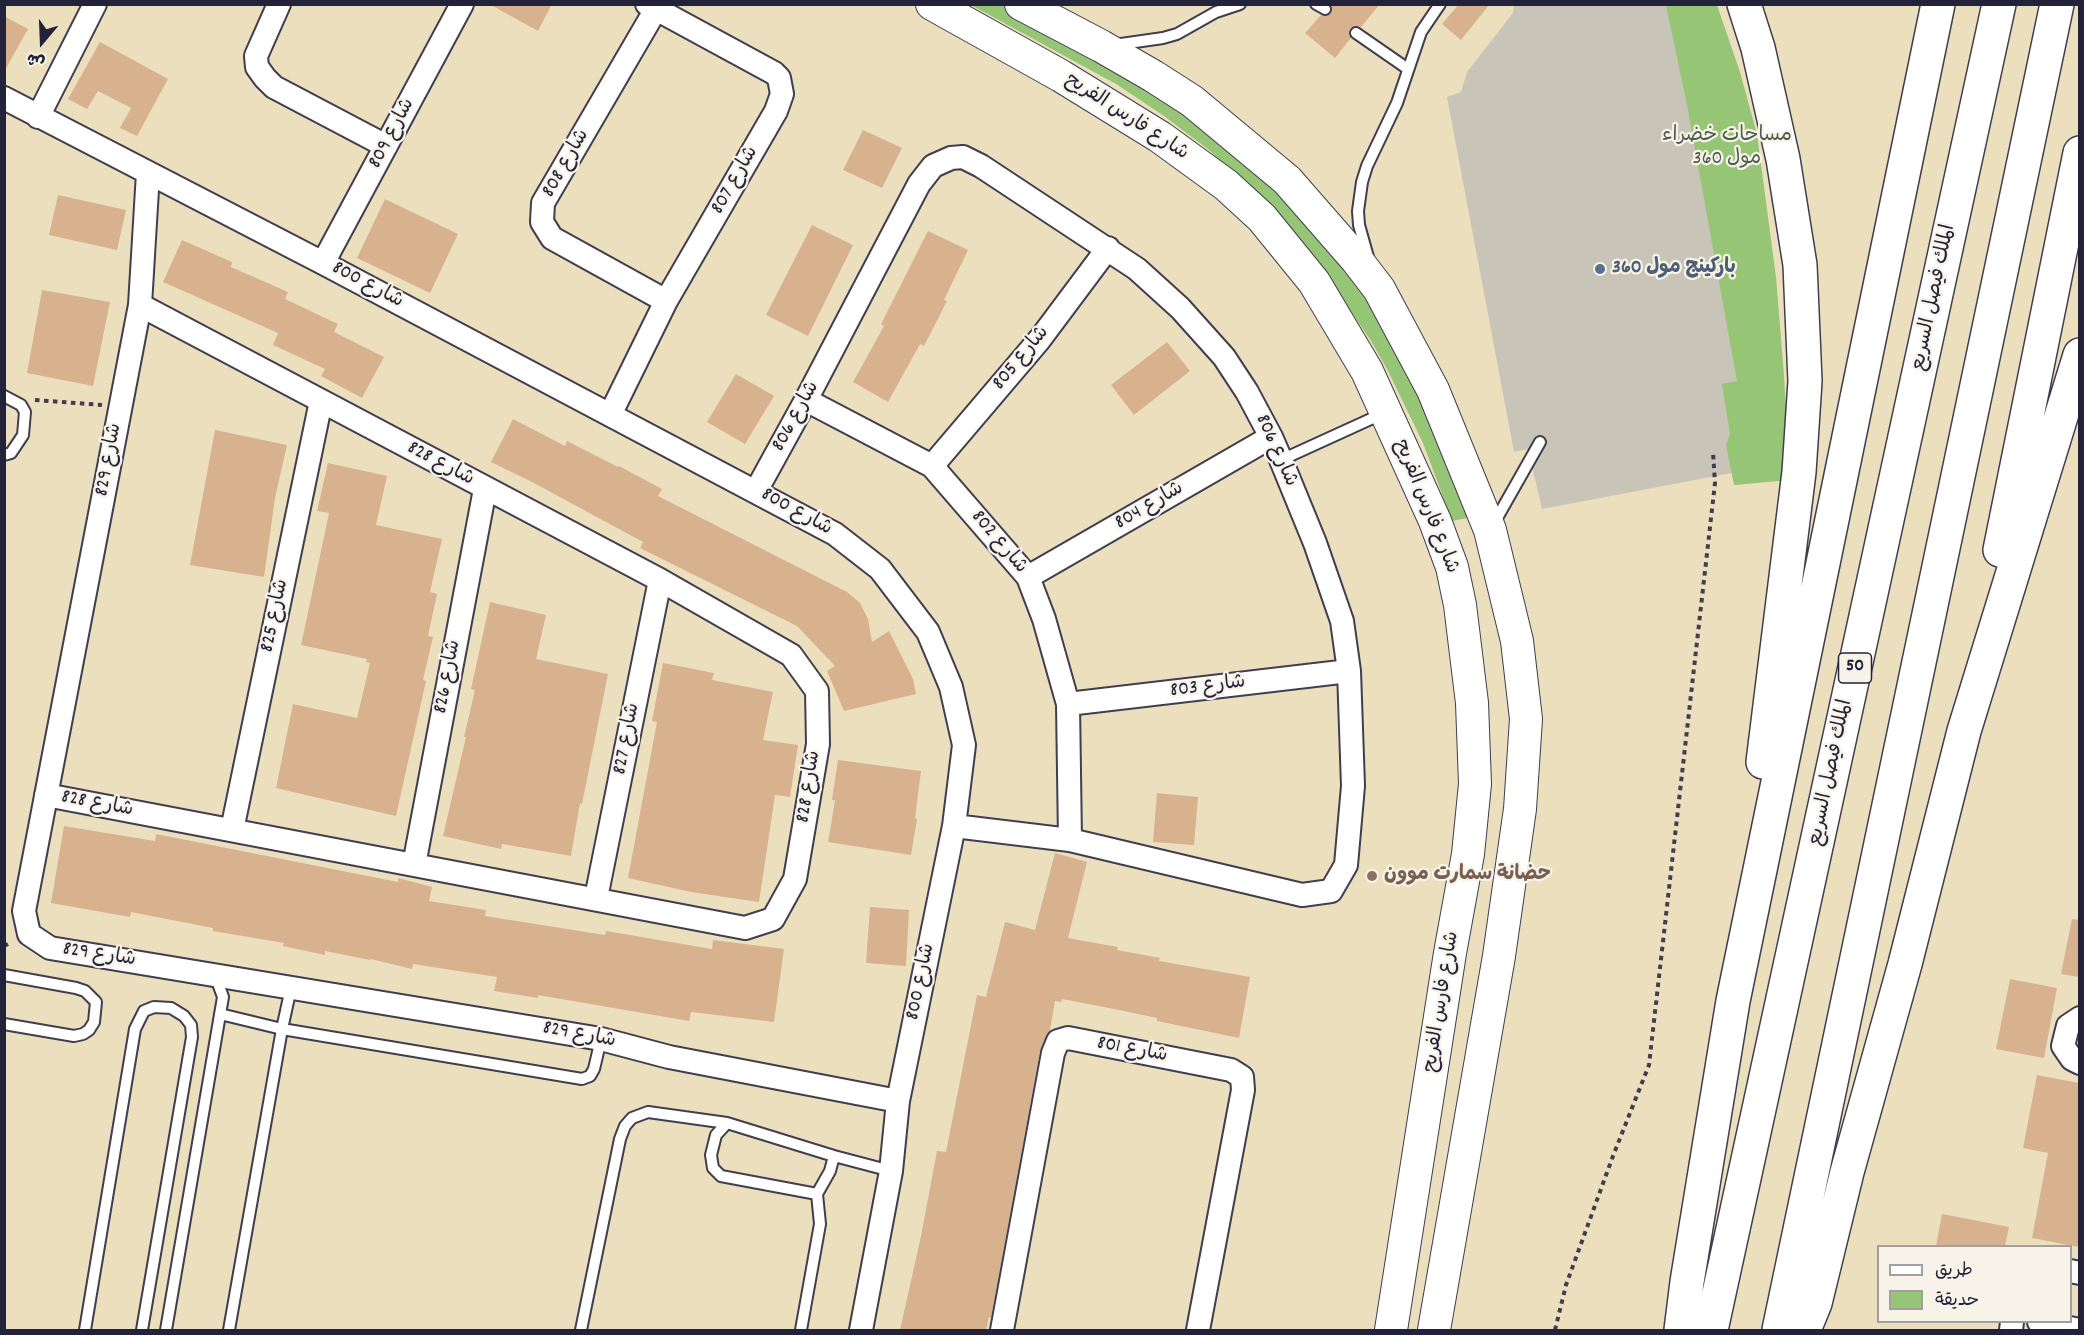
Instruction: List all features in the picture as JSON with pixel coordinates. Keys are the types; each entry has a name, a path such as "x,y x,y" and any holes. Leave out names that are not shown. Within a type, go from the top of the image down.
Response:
{"highway":[{"path":"1681,1330 1733,1001 1799,472 1805,381 1800,265 1782,159 1758,48 1744,4"},
{"path":"1733,1001 1938,4"},
{"name":"الملك فيصل السريع","path":"1711,1330 1999,4"},
{"path":"1779,1330 2057,4"},
{"path":"1964,731 2079,153"},
{"path":"1804,1330 1815,1303 1847,1172 1905,964 1964,731 2079,355"}],"street":[{"path":"38,117 95,4"},
{"path":"279,4 256,56 257,67 265,78 274,87 386,146"},
{"name":"شارع 809","path":"323,263 462,4"},
{"name":"شارع فارس الفريح","path":"932,4 1061,76 1150,131 1226,184 1262,218 1314,282 1351,340 1387,412 1435,521 1452,567 1458,595 1472,703 1474,784 1468,854 1450,953 1391,1330"},
{"path":"1021,4 1101,46 1192,101 1287,180 1379,289 1432,390 1490,530 1517,641 1526,719 1520,809 1499,956 1434,1330"},
{"name":"شارع 808","path":"652,7 543,203 542,222 552,238 666,301"},
{"name":"شارع 807","path":"610,415 666,301 776,111 782,94 779,78 774,73 652,7"},
{"name":"شارع 800","path":"4,98 323,263 835,534 880,569 928,632 951,687 964,745 954,826 898,1101 891,1171 861,1330"},
{"name":"شارع 806","path":"756,491 919,184 933,166 951,158 963,158 981,166 1137,268 1165,294 1224,357 1247,392 1281,460 1315,543 1342,621 1349,671 1353,786 1346,865 1331,891 1302,895 1070,840 954,826"},
{"name":"شارع 829","path":"148,173 140,305 24,911 29,934 50,948 601,1039 669,1057 898,1101"},
{"name":"شارع 805","path":"932,466 1040,339 1108,248"},
{"name":"شارع 828","path":"46,795 745,928 773,919 795,879 818,744 817,691 791,656 660,580 140,305"},
{"name":"شارع 802","path":"806,400 932,466 1028,577 1044,619 1068,704 1070,840"},
{"name":"شارع 825","path":"232,830 321,401"},
{"name":"شارع 804","path":"1028,577 1271,437"},
{"name":"شارع 826","path":"414,864 485,489"},
{"name":"شارع 827","path":"596,898 660,580"},
{"name":"شارع 803","path":"1068,704 1349,671"},
{"path":"2079,1018 2068,1026 2063,1046 2073,1059 2079,1062"},
{"name":"شارع 801","path":"1002,1330 1053,1053 1058,1041 1068,1038 1231,1070 1242,1077 1243,1090 1198,1330"},
{"path":"2045,1323 2079,1330"}],"lane":[{"path":"1101,46 1163,38 1191,28 1219,8 1240,4"},
{"path":"1737,4 1758,48"},
{"path":"1379,289 1362,239 1358,211 1359,196 1367,166 1397,103 1421,32 1437,6"},
{"path":"1356,33 1408,69"},
{"path":"4,455 11,453 23,435 26,412 21,405 7,397"},
{"path":"1281,460 1387,412"},
{"path":"1490,530 1540,442"},
{"path":"4,975 76,988 85,991 96,1002 94,1022 83,1034 74,1036 4,1024"},
{"path":"166,1330 223,997 215,975"},
{"path":"229,1330 291,987"},
{"path":"85,1330 135,1029 144,1011 153,1007 171,1008 184,1016 191,1025 192,1037 142,1330"},
{"path":"220,1014 282,1029 582,1079 590,1076 594,1070 601,1039"},
{"path":"581,1330 620,1139 625,1126 632,1118 648,1112 727,1123 891,1171"},
{"path":"727,1123 716,1135 711,1155 713,1168 721,1176 817,1194"},
{"path":"801,1330 820,1224 817,1194 830,1171 834,1156"}],"path":[{"path":"7,397 121,407"},
{"path":"1554,1330 1566,1285 1649,1065 1715,483 1713,452"}],"shaded area":[{"name":"باركينج مول 360","path":"1514,5 1668,5 1701,157 1753,469 1542,509 1528,449 1514,452 1447,97 1461,92 1467,72 1513,13"}],"green space":[{"path":"971,5 1015,5 1163,90 1309,220 1383,319 1474,517 1452,521 1423,443 1371,341 1329,279 1231,171 1209,150 1116,84"},
{"name":"مساحات خضراء 360 مول","path":"1666,5 1717,5 1740,72 1757,134 1776,277 1790,480 1734,485 1726,445 1730,434 1722,384 1737,381 1687,105"}],"building":[{"path":"489,4 552,4 538,31"},
{"path":"1331,4 1380,4 1361,27 1350,28 1351,38 1335,58 1305,33 1321,15 1326,16 1331,13"},
{"path":"1459,4 1490,4 1461,40 1442,24"},
{"path":"4,16 28,29 4,72"},
{"path":"100,42 168,79 137,136 120,128 131,108 98,91 87,109 68,99"},
{"path":"863,130 902,148 882,188 843,170"},
{"path":"58,195 126,210 117,250 49,235"},
{"path":"385,199 458,234 430,293 357,258"},
{"path":"812,225 853,245 808,336 766,315"},
{"path":"928,231 968,250 944,300 947,301 924,346 920,344 888,402 853,382 884,326 881,324"},
{"path":"182,240 232,262 231,267 288,292 285,299 338,324 334,332 384,357 362,398 321,376 325,369 273,345 278,333 163,282"},
{"path":"42,290 110,302 93,386 27,373"},
{"path":"1167,342 1190,371 1134,415 1111,385"},
{"path":"736,374 774,396 745,444 707,422"},
{"path":"513,419 565,446 567,441 619,466 662,489 658,496 847,592 860,603 868,619 872,642 889,631 913,679 916,694 844,711 827,671 835,666 797,626 640,548 643,542 491,462"},
{"path":"215,430 287,445 275,498 264,577 190,565"},
{"path":"328,463 387,476 376,525 442,539 430,592 437,594 428,636 433,637 423,680 426,681 396,816 276,788 293,704 357,718 370,663 366,662 367,659 301,645 329,513 317,511"},
{"path":"490,602 546,615 536,659 608,674 571,856 502,844 501,849 443,836 466,737 464,737 475,690 471,689"},
{"path":"663,663 714,673 712,680 773,692 763,740 798,745 790,797 775,795 759,902 691,892 628,878 657,722 652,721"},
{"path":"838,760 921,771 911,855 828,842 835,800 832,800"},
{"path":"1157,793 1198,797 1194,845 1153,842"},
{"path":"64,826 155,841 156,834 398,882 398,878 432,887 429,901 486,910 485,916 605,935 606,931 712,949 713,940 784,949 774,1022 691,1012 689,1021 538,995 538,998 494,991 497,977 413,964 412,969 325,951 325,955 283,946 284,943 213,931 213,928 131,912 130,917 51,903"},
{"path":"1055,853 1087,862 1068,938 1118,947 1117,950 1160,958 1159,961 1250,977 1239,1038 1157,1021 1157,1018 1114,1009 1062,999 1061,1002 1055,1001 1050,1030 1040,1051 991,1318 989,1317 986,1330 900,1330 937,1151 946,1152 977,995 986,997 1005,922 1035,930"},
{"path":"870,907 909,910 906,966 866,963"},
{"path":"2072,919 2079,920 2079,977 2061,974"},
{"path":"2010,979 2057,988 2044,1058 1996,1049"},
{"path":"2037,1075 2079,1083 2079,1247 2032,1238 2048,1153 2023,1148"},
{"path":"1942,1214 2009,1227 2005,1245 1936,1245"}],"place":[{"name":"باركينج مول 360","path":"1600,269"},
{"name":"حضانة سمارت موون","path":"1372,876"}]}
